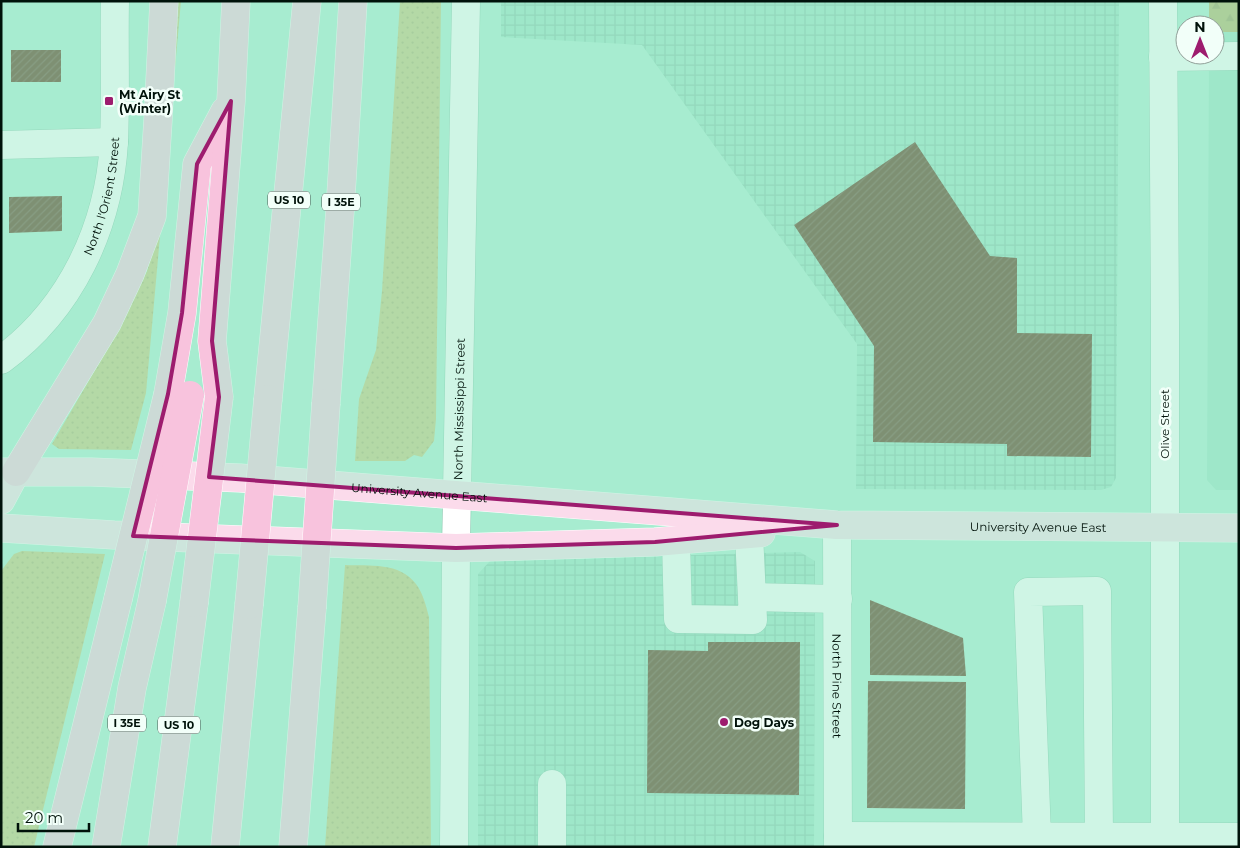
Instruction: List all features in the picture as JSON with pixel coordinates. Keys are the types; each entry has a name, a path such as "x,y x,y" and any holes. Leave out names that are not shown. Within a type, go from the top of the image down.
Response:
{"highway":[{"path":"9,472 106,323 130,274 152,216 164,1"},
{"name":"I 35E","path":"106,847 132,688 152,601 179,394 212,341 236,1"},
{"name":"US 10","path":"225,847 307,1"},
{"name":"I 35E","path":"293,847 312,608 353,1"},
{"path":"56,847 118,599 179,394 182,313 197,164 230,100"},
{"name":"US 10","path":"162,847 219,397 212,341"}],"main road":[{"name":"University Avenue East","path":"9,472 90,472 240,478 837,526 1239,528"},
{"path":"1,500 9,472"},
{"name":"University Avenue East","path":"1,528 114,535 456,548 676,540 837,526"}],"street":[{"name":"North l'Orient Street","path":"1,360 34,332 49,316 74,280 97,231 110,175 114,142 115,1"},
{"name":"North Mississippi Street","path":"454,847 456,548 466,1"},
{"name":"Olive Street","path":"1163,1 1165,842"},
{"path":"1163,57 1239,56"},
{"path":"1,145 114,142"},
{"name":"North Pine Street","path":"837,526 838,841"},
{"path":"676,540 678,619 753,620 750,534"},
{"path":"1037,836 1028,592 1097,591 1100,837"},
{"path":"752,597 838,599"},
{"path":"552,784 552,847"},
{"path":"838,841 1037,836 1100,837 1165,842 1239,838"}],"highlighted area":[{"path":"231,101 212,341 219,397 209,477 837,525 655,542 456,548 133,536 168,394 182,313 197,164"}],"shaded area":[{"path":"173,1 181,1 146,393 131,450 59,449 52,444 114,337 147,271 160,220"},
{"path":"400,1 441,1 436,419 434,441 422,457 414,455 405,461 355,461 359,399 376,350 382,291"},
{"path":"501,1 1119,1 1116,478 1111,487 1101,490 856,489 857,344 642,45 501,37"},
{"path":"1225,32 1239,32 1239,490 1216,490 1207,480 1209,65 1225,65"},
{"path":"22,551 105,554 34,847 1,847 1,571 14,554"},
{"path":"800,552 815,561 814,847 478,847 478,574 490,561"},
{"path":"345,565 384,567 402,572 421,591 429,617 431,847 325,847"}],"green space":[{"path":"1209,1 1239,1 1239,32 1225,32 1225,15 1209,15"}],"building":[{"path":"11,50 61,50 61,82 11,82"},
{"path":"915,142 990,256 1017,258 1017,333 1092,334 1091,457 1007,456 1007,444 873,442 874,346 794,225"},
{"path":"62,196 62,231 9,233 9,197"},
{"path":"870,600 963,638 966,676 870,675"},
{"name":"Dog Days","path":"708,642 800,642 799,795 647,793 648,650 708,651"},
{"path":"868,681 966,682 965,809 867,808"}],"place":[{"name":"Mt Airy St (Winter)","path":"109,101"},
{"name":"Dog Days","path":"724,722"}]}
